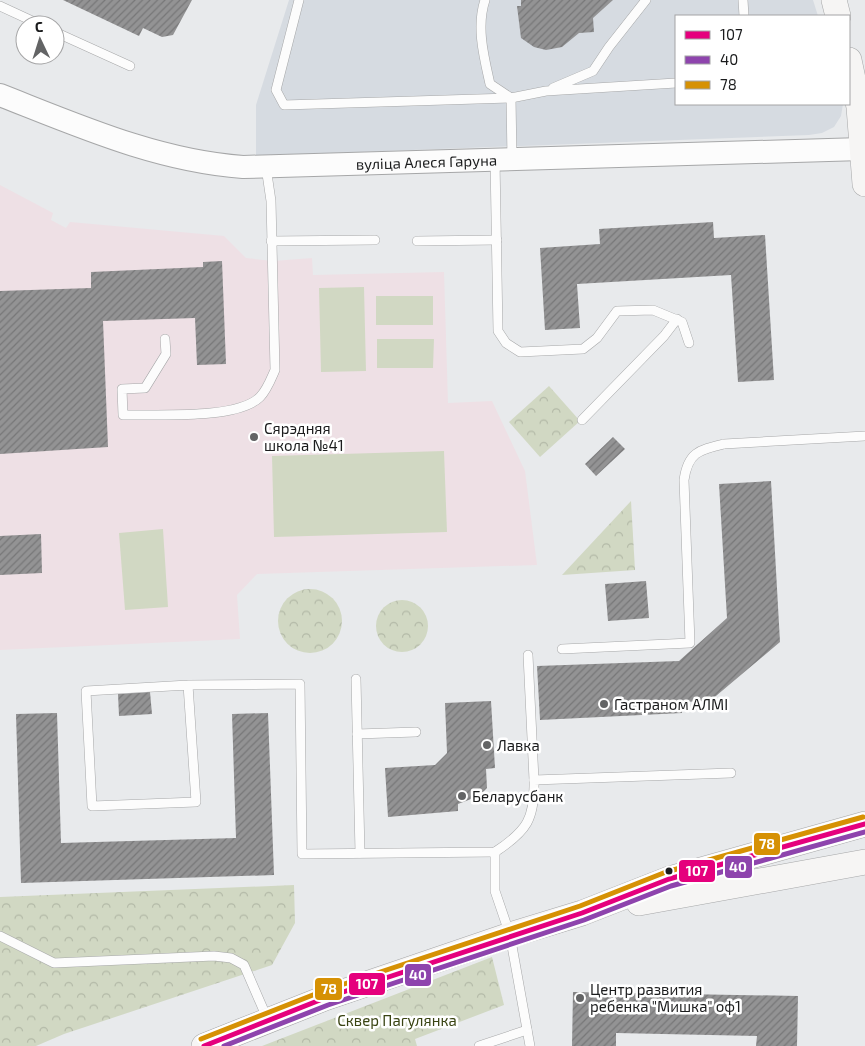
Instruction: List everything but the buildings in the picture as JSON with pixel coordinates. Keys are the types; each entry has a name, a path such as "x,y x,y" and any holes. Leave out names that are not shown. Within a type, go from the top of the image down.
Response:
{"main road":[{"path":"834,0 838,15"},
{"path":"850,65 864,149 865,184"},
{"path":"204,1046 325,998 510,935 582,913 669,879 865,824"},
{"path":"582,913 865,862"}],"street":[{"name":"вуліца Алеся Гаруна","path":"0,95 120,142 212,165 266,166 864,149"}],"lane":[{"path":"299,0 276,90 284,106 511,98 546,91 675,83"},
{"path":"485,0 482,10 482,47 490,84 511,98"},
{"path":"546,91 593,71 609,47 646,0"},
{"path":"743,0 744,15"},
{"path":"0,6 19,15"},
{"path":"65,37 130,66"},
{"path":"511,98 497,240 498,332 506,343 520,352 583,349 597,338 617,311 653,310 682,322 689,343"},
{"path":"165,339 166,354 145,388 122,389 123,415 232,411 251,404 261,396 275,370 271,201 266,166"},
{"path":"271,241 375,240"},
{"path":"417,241 497,240"},
{"path":"582,420 664,336 677,319"},
{"path":"562,649 690,643 684,480 686,466 691,458 702,449 724,444 865,436"},
{"path":"188,686 196,802 92,806 86,691 188,686 300,684 302,854 494,852 512,840 528,822 535,805 528,655"},
{"path":"356,679 360,853"},
{"path":"357,734 416,732"},
{"path":"534,780 731,773"},
{"path":"494,852 495,891 510,935 530,1046"},
{"path":"0,936 54,963 214,956 231,958 244,964 268,1021"},
{"path":"479,1046 527,1030"}],"shaded area":[{"path":"289,0 813,0 818,15 675,15 675,105 843,105 841,116 834,127 822,133 809,135 256,156 256,105"},
{"name":"Сярэдняя школа №41","path":"0,185 53,213 51,220 66,228 70,222 224,236 246,258 273,261 312,258 313,275 444,272 448,403 492,401 525,471 537,565 257,574 237,595 240,639 0,650"}],"green space":[{"path":"364,287 366,371 321,372 319,288"},
{"path":"376,296 433,296 433,325 376,325"},
{"path":"377,339 434,339 433,368 377,368"},
{"path":"549,386 580,421 540,457 509,422"},
{"path":"444,451 447,532 274,537 272,456"},
{"path":"631,501 635,570 562,575"},
{"path":"163,529 168,607 125,610 119,533"},
{"path":"304,589 316,589 333,598 340,609 342,621 340,633 333,644 316,653 304,653 292,648 283,639 278,627 278,615 283,603 292,594"},
{"path":"402,600 412,602 420,608 426,616 428,626 426,636 420,644 412,650 402,652 392,650 384,644 378,636 376,626 378,616 384,608 392,602"},
{"path":"294,885 295,923 272,965 64,1034 36,1046 0,1046 0,897"},
{"name":"Сквер Пагулянка","path":"492,957 504,1005 415,1039 417,1046 262,1046"}],"transit line":[{"name":"78","path":"201,1039 323,991 580,906 666,872 863,817"},
{"name":"107","path":"204,1046 325,998 582,913 669,879 865,824"},
{"name":"40","path":"224,1046 328,1005 584,920 671,886 865,832"}],"place":[{"name":"Сярэдняя школа №41","path":"254,437"},
{"name":"Гастраном АЛМІ","path":"604,704"},
{"name":"Лавка","path":"487,745"},
{"name":"Беларусбанк","path":"462,796"},
{"name":"Центр развития ребенка \"Мишка\" оф1","path":"580,998"}]}
